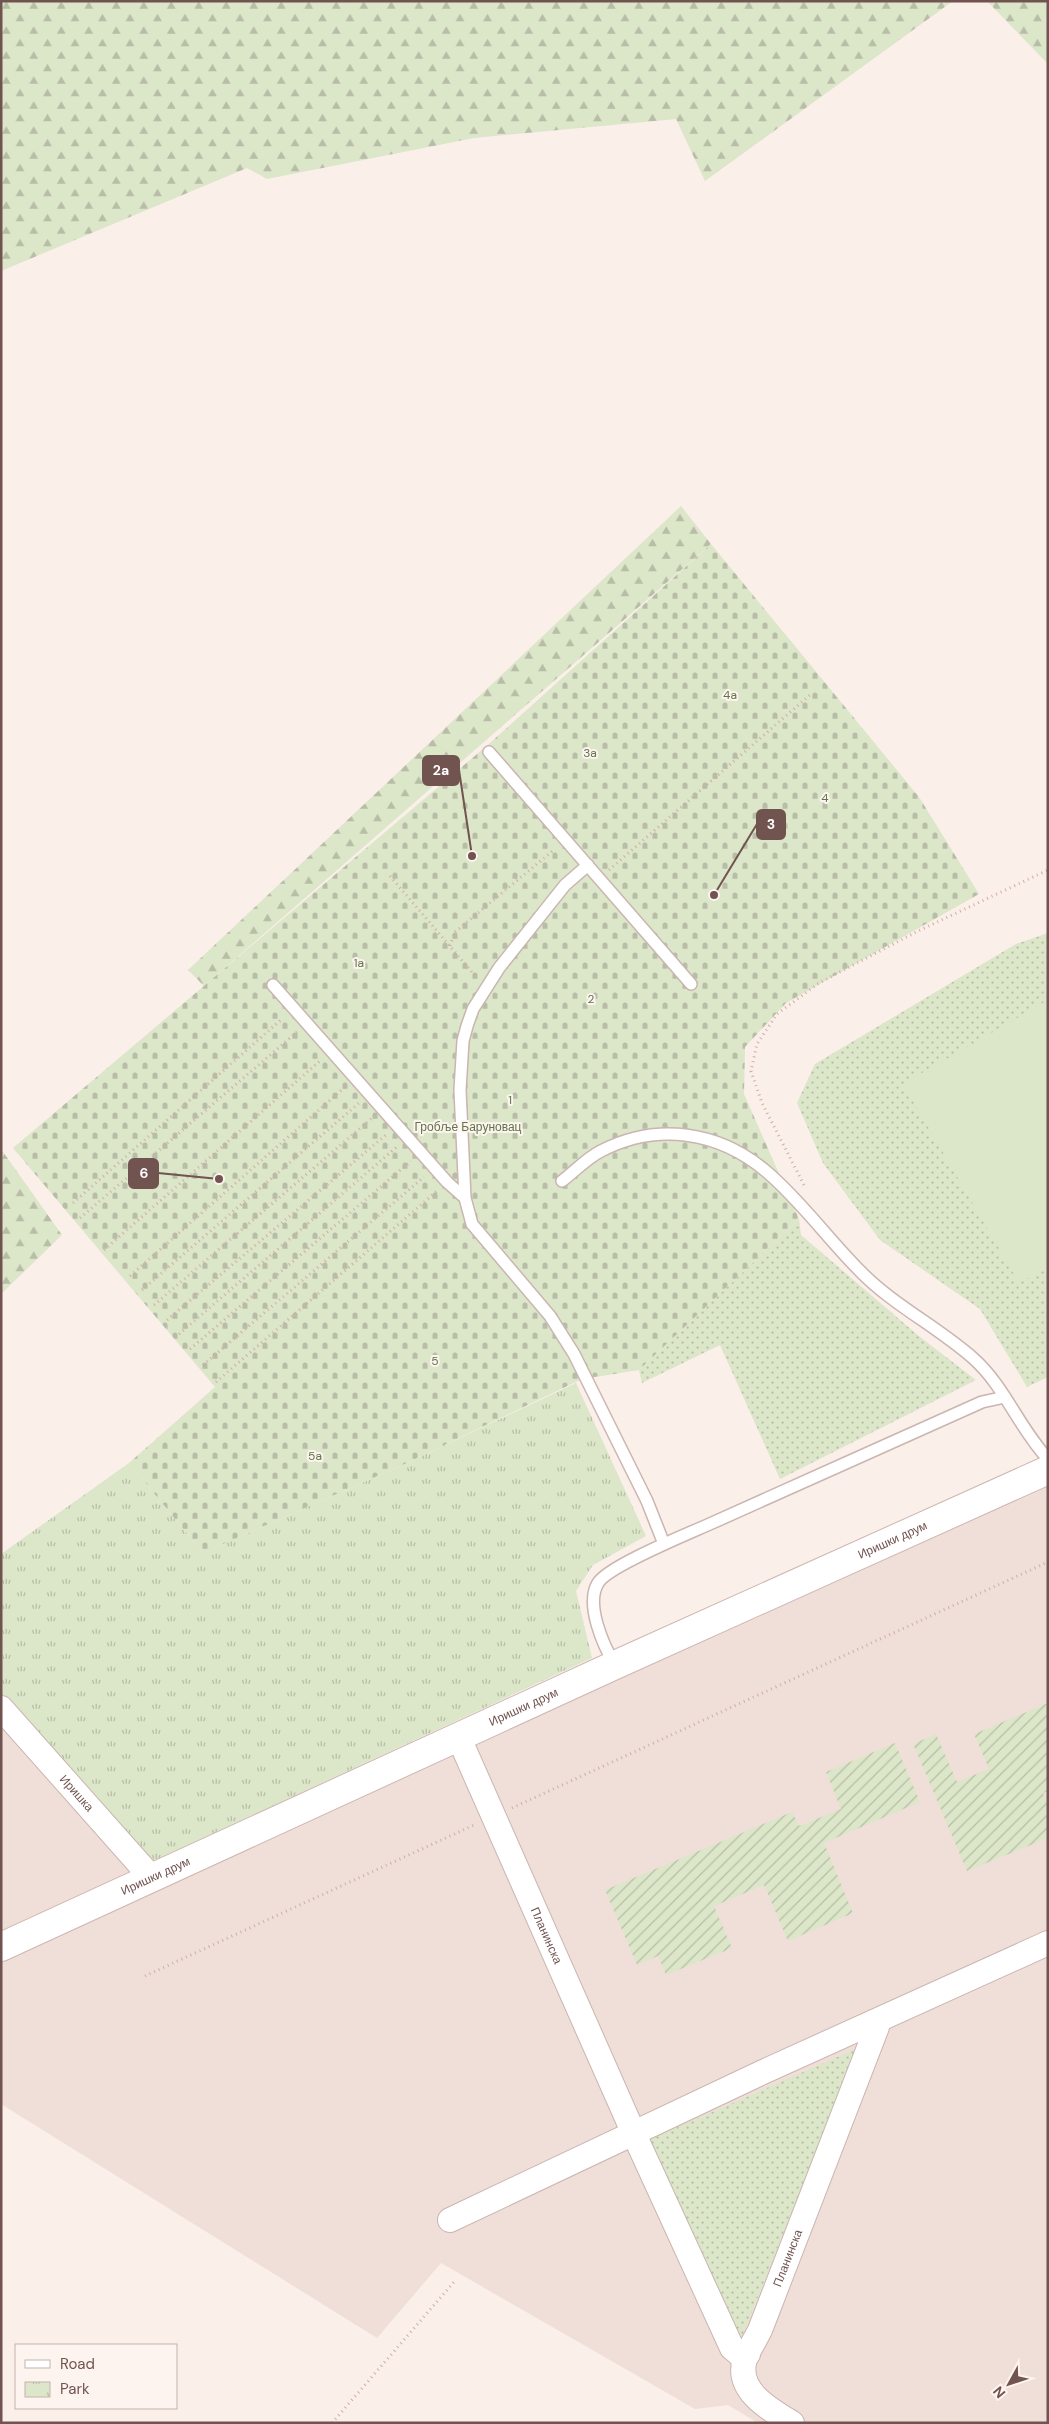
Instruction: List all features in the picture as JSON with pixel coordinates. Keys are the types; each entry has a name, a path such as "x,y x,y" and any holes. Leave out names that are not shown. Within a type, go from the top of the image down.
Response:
{"street":[{"name":"Иришки друм","path":"1,1947 615,1665 1048,1470"},
{"name":"Иришка","path":"1,1708 151,1877"},
{"name":"Планинска","path":"459,1738 634,2134 732,2348 739,2354 748,2354"},
{"path":"450,2220 1048,1943"},
{"name":"Планинска","path":"792,2423 759,2401 748,2388 744,2372 748,2354 760,2330 854,2090 877,2027 877,2021"}],"lane":[{"path":"489,752 691,984"},
{"path":"588,865 565,885 517,944 485,988 467,1026 462,1050 461,1148 465,1198 472,1224 550,1316 574,1354 647,1501 664,1544"},
{"path":"273,985 434,1168 465,1198"},
{"path":"562,1181 599,1151 637,1137 685,1134 707,1138 726,1145 767,1172 861,1272 974,1359 997,1384 1031,1440 1048,1459"},
{"path":"615,1665 598,1625 592,1605 592,1594 599,1581 611,1572 664,1544 982,1402 1005,1397"}],"path":[{"path":"600,878 811,694"},
{"path":"450,946 456,932 566,840"},
{"path":"812,1218 815,1204 762,1104 751,1071 757,1044 777,1014 819,983 918,931 1048,870"},
{"path":"390,876 485,988"},
{"path":"74,1203 294,1008"},
{"path":"80,1218 307,1024"},
{"path":"104,1250 331,1051"},
{"path":"130,1276 355,1078"},
{"path":"142,1290 369,1094"},
{"path":"154,1305 382,1109"},
{"path":"167,1320 397,1126"},
{"path":"180,1334 408,1138"},
{"path":"190,1349 421,1153"},
{"path":"203,1366 434,1168"},
{"path":"216,1382 447,1182"},
{"path":"144,1976 1048,1562"},
{"path":"332,2423 454,2282"}],"shaded area":[{"path":"1048,1486 1048,2423 758,2423 728,2405 695,2409 441,2263 377,2338 1,2104 1,1702 157,1886"}],"green space":[{"path":"1,1 953,1 705,181 676,119 474,138 267,179 247,168 1,271"},
{"path":"987,1 1048,1 1048,64"},
{"path":"681,506 711,544 204,986 188,970"},
{"name":"Гробље Баруновац","path":"711,544 919,797 979,894 786,1003 745,1047 744,1094 799,1219 639,1370 582,1379 405,1464 203,1553 129,1463 215,1387 13,1148 490,743"},
{"path":"1048,933 1048,1377 1027,1387 980,1309 880,1240 823,1163 797,1103 815,1064 1016,944"},
{"path":"1048,1000 1048,1267 1019,1283 903,1084"},
{"path":"1,1149 62,1235 1,1294"},
{"path":"799,1219 801,1235 920,1337 976,1380 780,1479 720,1345 642,1383 639,1370"},
{"path":"576,1383 646,1536 593,1565 576,1591 592,1658 151,1862 1,1696 1,1554 129,1463 203,1553 405,1464"},
{"path":"1048,1703 1048,1791 1043,1793 1048,1804 1048,1838 967,1871 913,1744 936,1734 957,1782 989,1769 974,1734"},
{"path":"895,1743 920,1802 824,1843 853,1913 788,1941 764,1885 714,1906 732,1948 666,1975 658,1956 637,1965 605,1890 792,1812 799,1826 841,1809 826,1772"},
{"path":"858,2048 741,2339 646,2141"}],"place":[{"name":"2a","path":"472,856"},
{"name":"3","path":"714,895"},
{"name":"6","path":"219,1179"}],"park label":[{"name":"4a","path":"730,695"},
{"name":"3a","path":"590,753"},
{"name":"4","path":"825,798"},
{"name":"1a","path":"359,963"},
{"name":"2","path":"591,999"},
{"name":"1","path":"510,1100"},
{"name":"5","path":"435,1361"},
{"name":"5a","path":"315,1456"}]}
